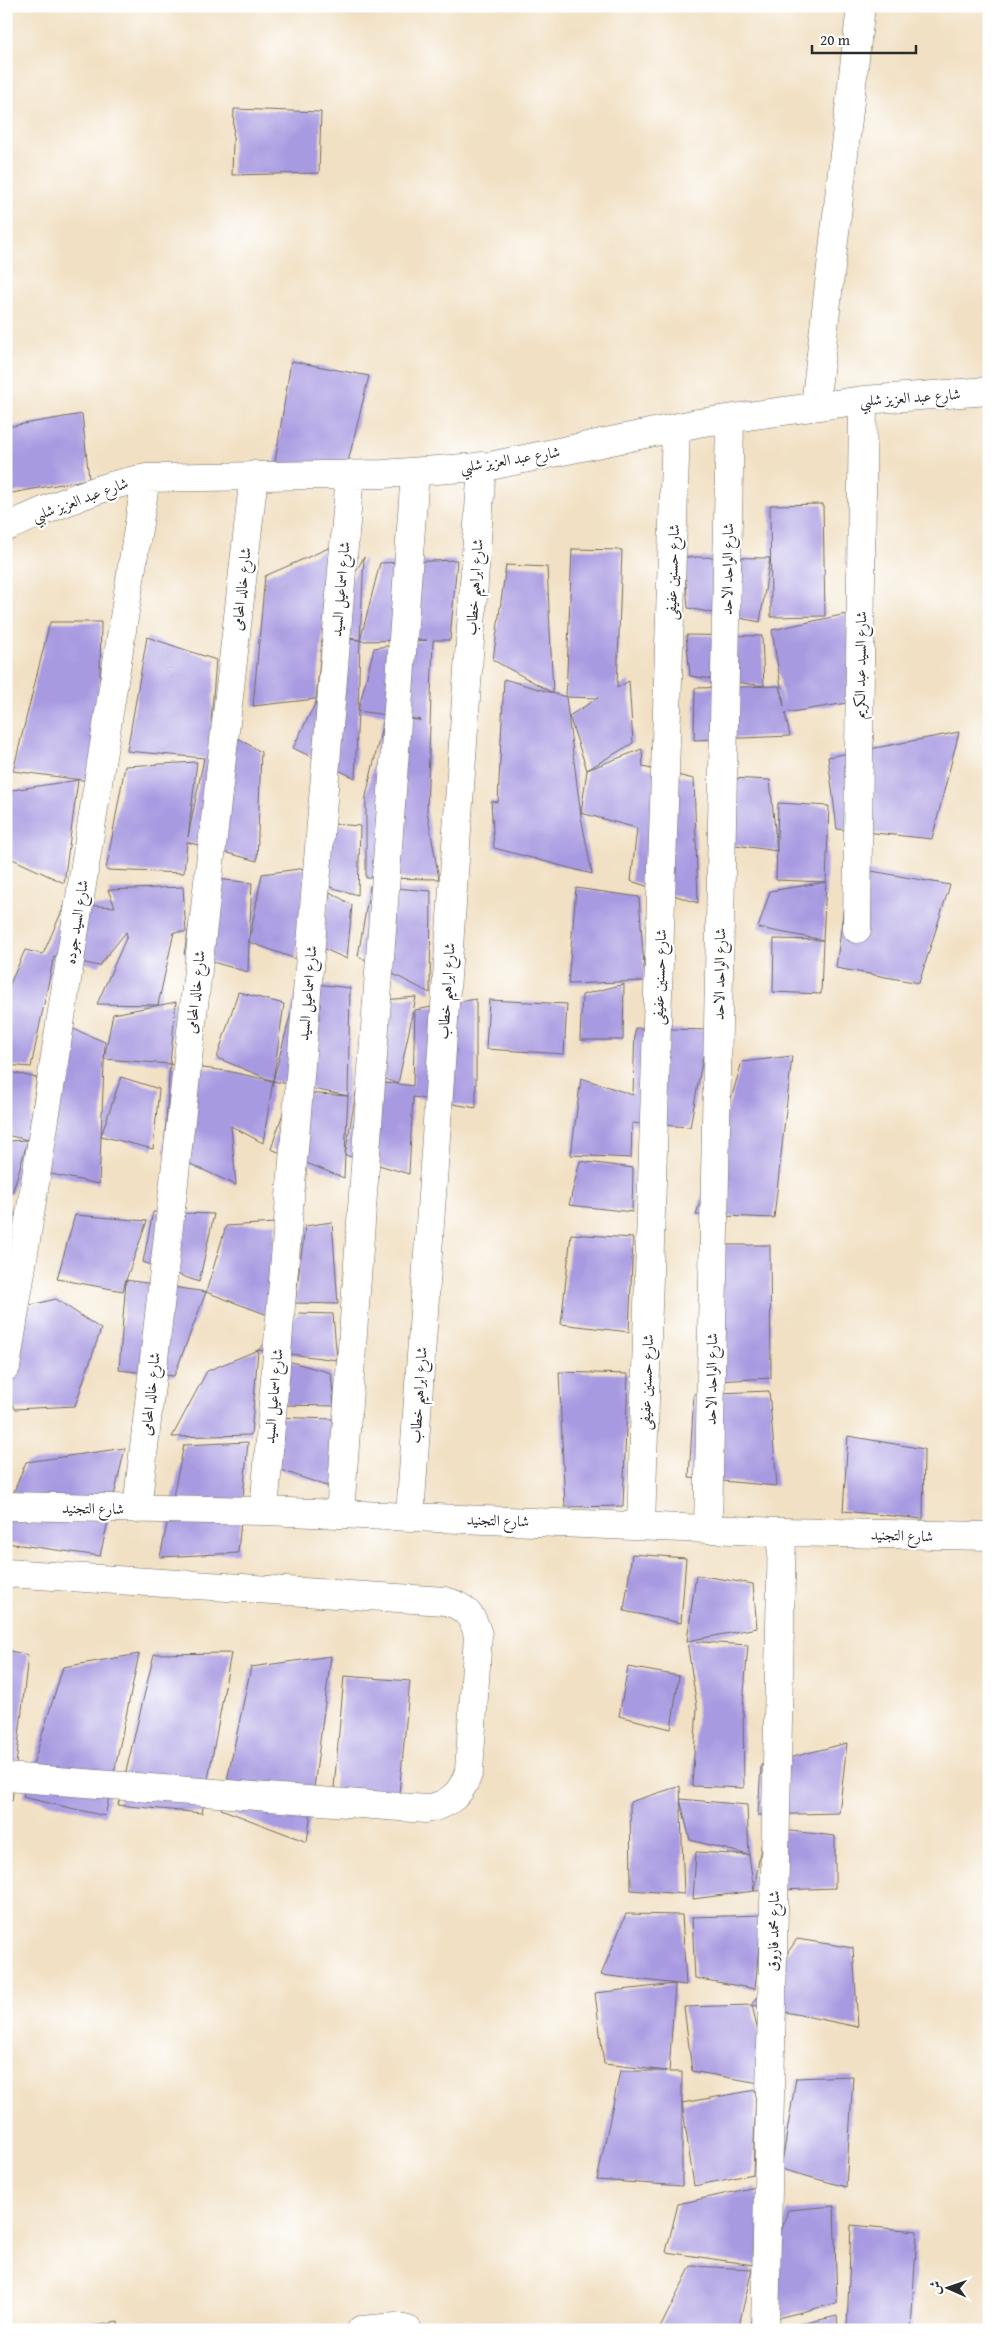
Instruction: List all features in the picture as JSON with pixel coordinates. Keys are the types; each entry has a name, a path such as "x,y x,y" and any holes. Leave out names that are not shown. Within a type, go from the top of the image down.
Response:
{"street":[{"path":"815,406 861,6"},
{"name":"شارع عبد العزيز شلبي","path":"8,533 87,493 123,482 146,478 415,472 482,466 676,428 815,406 863,400 989,391"},
{"name":"شارع السيد عبد الكريم","path":"857,929 863,400"},
{"name":"شارع الواحد الاحد","path":"708,1529 730,419"},
{"name":"شارع حسنين عفيفى","path":"641,1526 676,428"},
{"name":"شارع ابراهيم خطاب","path":"410,1516 482,466"},
{"path":"340,1514 415,472"},
{"name":"شارع اسماعيل السيد","path":"264,1511 350,474"},
{"name":"شارع خالد المحامى","path":"137,1508 254,475"},
{"name":"شارع السيد جوده","path":"6,1367 146,478"},
{"name":"شارع التجنيد","path":"6,1506 264,1511 782,1532 989,1536"},
{"name":"شارع محمد فاروق","path":"766,2330 782,1532"},
{"path":"6,1573 444,1601 456,1604 466,1610 474,1621 478,1635 469,1771 460,1791 453,1800 440,1806 426,1809 6,1777"},
{"path":"361,2330 396,2326 408,2330"}],"building":[{"path":"234,109 321,112 319,173 232,175"},
{"path":"291,361 369,376 348,462 273,475"},
{"path":"82,414 89,479 6,494 6,427"},
{"path":"823,504 825,616 771,617 770,505"},
{"path":"331,547 316,699 253,706 265,576"},
{"path":"572,549 622,550 617,688 629,681 633,743 587,770 569,716 598,698 566,697"},
{"path":"364,557 355,778 293,748 347,639 359,640 323,631"},
{"path":"684,557 770,558 760,622 688,608"},
{"path":"457,560 450,640 433,640 427,811 439,879 366,878 366,796 384,718 421,720 358,711 374,648 427,640 360,641 380,563"},
{"path":"506,565 547,567 553,693 493,660"},
{"path":"851,613 847,703 785,713 790,736 694,740 695,688 779,686 784,706 772,630"},
{"path":"50,622 101,622 98,782 13,771"},
{"path":"686,635 762,636 764,686 690,676"},
{"path":"147,637 216,660 211,722 261,752 257,861 187,842 184,873 106,870 125,766 197,762 188,837 204,758 127,751"},
{"path":"504,679 566,697 581,816 592,874 494,848 491,801 498,802"},
{"path":"959,732 932,839 837,829 828,757"},
{"path":"642,749 643,767 694,779 698,903 631,881 637,828 581,813 587,770"},
{"path":"711,777 770,780 777,851 708,841"},
{"path":"78,780 64,883 6,856 12,790"},
{"path":"778,803 829,806 826,882 776,880"},
{"path":"334,824 360,826 358,895 316,883"},
{"path":"849,867 950,885 919,983 836,968"},
{"path":"306,868 296,959 249,942 262,874"},
{"path":"198,877 252,883 248,972 184,954"},
{"path":"826,882 823,940 758,928 770,891"},
{"path":"370,886 431,891 430,993 358,956"},
{"path":"183,887 186,932 174,932 158,1005 97,1004 127,936 126,932 99,966 54,956 31,1067 6,1065 6,993 25,950 43,954 65,904 115,907 108,890"},
{"path":"576,888 639,897 645,981 568,984"},
{"path":"330,892 352,905 347,959 320,947"},
{"path":"774,939 823,940 821,994 773,992"},
{"path":"299,982 350,988 348,1096 273,1081"},
{"path":"624,984 623,1040 580,1040 582,995"},
{"path":"238,992 284,1004 273,1081 217,1058"},
{"path":"416,997 398,1084 360,1069 363,1002"},
{"path":"476,999 476,1108 413,1097 409,1174 345,1155 358,1081 413,1086 415,1010"},
{"path":"489,1000 567,1004 564,1054 486,1049"},
{"path":"176,1002 170,1064 104,1059 113,1014"},
{"path":"69,1027 105,1042 99,1184 37,1171"},
{"path":"635,1028 708,1030 690,1127 632,1123 631,1158 571,1155 581,1078 633,1095"},
{"path":"792,1056 774,1218 696,1215 742,1062"},
{"path":"170,1064 227,1071 273,1081 263,1143 231,1126 236,1185 164,1152"},
{"path":"6,1071 37,1078 28,1140 6,1135"},
{"path":"121,1077 159,1089 153,1149 101,1136"},
{"path":"290,1092 348,1096 344,1178 271,1149"},
{"path":"28,1140 12,1194 6,1193 6,1141"},
{"path":"580,1161 633,1168 632,1212 569,1205"},
{"path":"14,1209 14,1309 56,1299 101,1329 75,1406 15,1409 6,1392 6,1210"},
{"path":"153,1212 214,1214 199,1282 143,1262"},
{"path":"75,1215 147,1221 123,1291 57,1279"},
{"path":"332,1222 338,1304 295,1303 305,1226"},
{"path":"276,1223 268,1315 206,1292 226,1226"},
{"path":"571,1234 633,1238 629,1332 561,1324"},
{"path":"701,1245 770,1245 771,1378 699,1382"},
{"path":"126,1280 206,1292 174,1376 119,1370"},
{"path":"299,1313 333,1314 337,1360 258,1350"},
{"path":"258,1350 251,1435 172,1437 207,1371"},
{"path":"277,1358 331,1373 334,1406 286,1405"},
{"path":"559,1372 628,1374 623,1506 565,1507"},
{"path":"769,1391 777,1486 689,1478 694,1394"},
{"path":"272,1417 333,1419 341,1491 255,1461"},
{"path":"848,1436 924,1449 923,1519 843,1511"},
{"path":"248,1442 238,1553 160,1557 184,1445"},
{"path":"125,1448 100,1556 6,1543 6,1511 26,1462"},
{"path":"632,1554 686,1558 681,1623 624,1611"},
{"path":"696,1575 753,1584 757,1628 687,1641"},
{"path":"687,1641 748,1645 743,1705 744,1788 692,1786 697,1707"},
{"path":"6,1650 28,1655 12,1801 6,1801"},
{"path":"231,1653 202,1813 118,1805 154,1654"},
{"path":"139,1654 105,1816 23,1797 63,1667"},
{"path":"331,1656 307,1842 221,1809 251,1667"},
{"path":"628,1667 679,1676 671,1729 619,1716"},
{"path":"344,1676 410,1681 399,1794 334,1788"},
{"path":"847,1743 839,1813 758,1815 761,1765"},
{"path":"680,1786 684,1894 631,1890 630,1802"},
{"path":"680,1799 747,1805 749,1855 690,1840"},
{"path":"764,1828 835,1836 835,1888 754,1891"},
{"path":"696,1852 749,1855 754,1891 693,1899"},
{"path":"626,1914 682,1915 686,1985 601,1975"},
{"path":"762,1915 755,1989 695,1978 692,1917"},
{"path":"797,1939 853,1948 858,2027 752,2005"},
{"path":"675,1984 669,2072 682,2072 682,2186 597,2180 620,2071 667,2071 604,2064 595,1993"},
{"path":"752,2005 770,2085 692,2071 684,2007"},
{"path":"853,2076 846,2187 781,2169 796,2078"},
{"path":"756,2090 753,2174 694,2186 682,2103"},
{"path":"756,2187 767,2267 666,2252 678,2204"},
{"path":"834,2206 837,2303 750,2325 788,2210"},
{"path":"851,2225 917,2231 911,2330 847,2330"},
{"path":"691,2266 752,2269 738,2330 659,2330"},
{"path":"837,2316 838,2330 779,2329"},
{"path":"118,2322 119,2330 74,2330 74,2329"}]}
